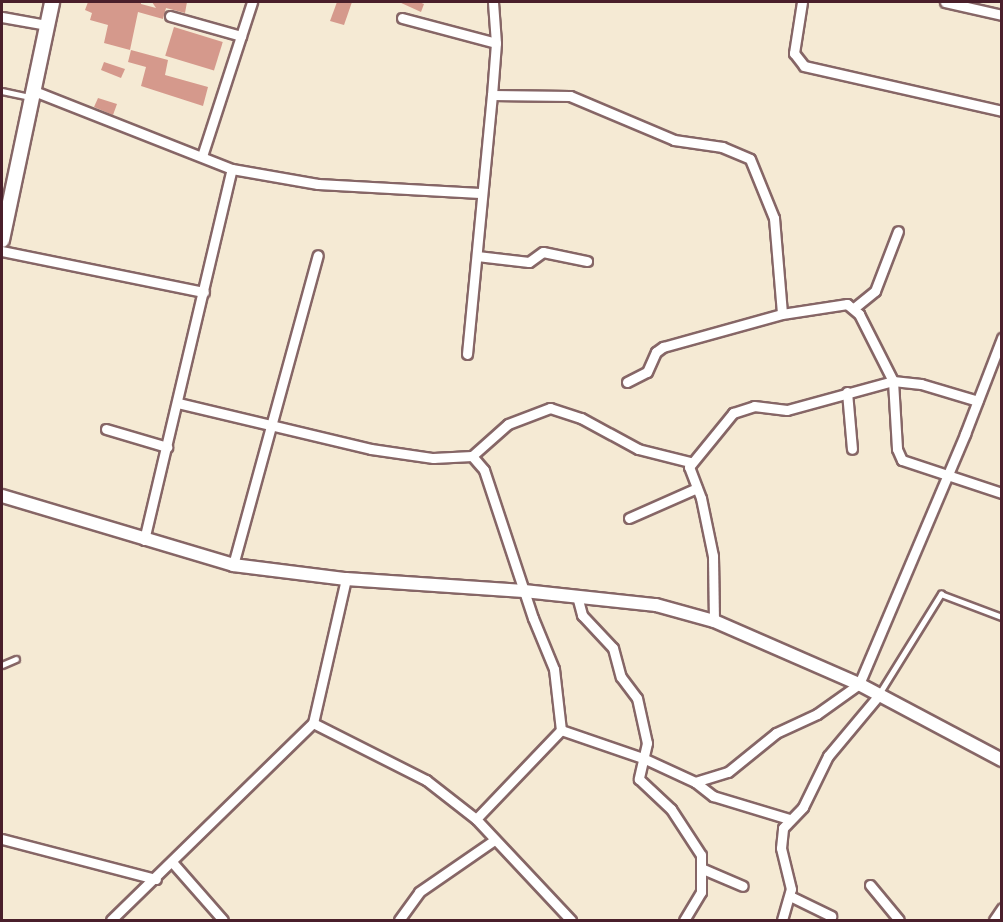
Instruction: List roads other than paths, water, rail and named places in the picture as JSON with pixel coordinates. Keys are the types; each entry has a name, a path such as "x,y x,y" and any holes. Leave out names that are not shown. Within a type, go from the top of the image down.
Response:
{"main road":[{"path":"2,240 52,2"}],"street":[{"path":"202,156 252,2"},
{"path":"467,354 477,256 480,193 496,43 493,2"},
{"path":"802,2 794,52 804,66 1002,111"},
{"path":"945,2 1002,15"},
{"path":"170,16 241,36"},
{"path":"2,17 47,24"},
{"path":"402,18 496,43"},
{"path":"33,94 232,169 318,184 480,193"},
{"path":"492,95 570,96 675,140 722,147 750,159 774,218 782,314"},
{"path":"144,540 232,169"},
{"path":"854,308 875,291 898,231"},
{"path":"2,251 204,292"},
{"path":"477,256 529,262 543,252 587,261"},
{"path":"233,565 318,255"},
{"path":"627,382 647,372 656,352 663,347 782,314 847,304 854,308 893,381 898,455 902,460 1002,493"},
{"path":"695,782 728,772 776,733 817,714 859,684 948,475 1002,338"},
{"path":"690,462 733,413 744,408 787,411 847,392 893,381 921,384 978,401"},
{"path":"847,392 852,449"},
{"path":"178,403 405,456 472,456 508,424 550,408 581,418 638,449 690,462"},
{"path":"106,429 167,447"},
{"path":"472,456 484,470 524,591 554,669 561,730"},
{"path":"690,462 712,556 714,621"},
{"path":"628,518 698,489"},
{"path":"2,496 233,565 346,579 524,591 656,605 714,621 859,684 1002,760"},
{"path":"111,921 313,723 346,579"},
{"path":"577,596 582,615 612,648 621,677 637,698 647,744 639,778 671,809 701,855 703,869 698,903 684,921"},
{"path":"782,921 790,896 781,848 783,828 789,819 803,807 828,756 879,694"},
{"path":"313,723 426,780 476,819 493,841 571,921"},
{"path":"561,730 643,758 695,782 713,796 789,819"},
{"path":"476,819 561,730"},
{"path":"2,839 156,879"},
{"path":"399,921 419,892 493,841"},
{"path":"172,862 223,921"},
{"path":"703,869 743,886"},
{"path":"870,885 899,921"},
{"path":"790,896 831,916"},
{"path":"994,921 1002,908"}],"lane":[{"path":"2,90 33,94"},
{"path":"879,694 941,594 1002,618"},
{"path":"2,664 16,659"}]}
